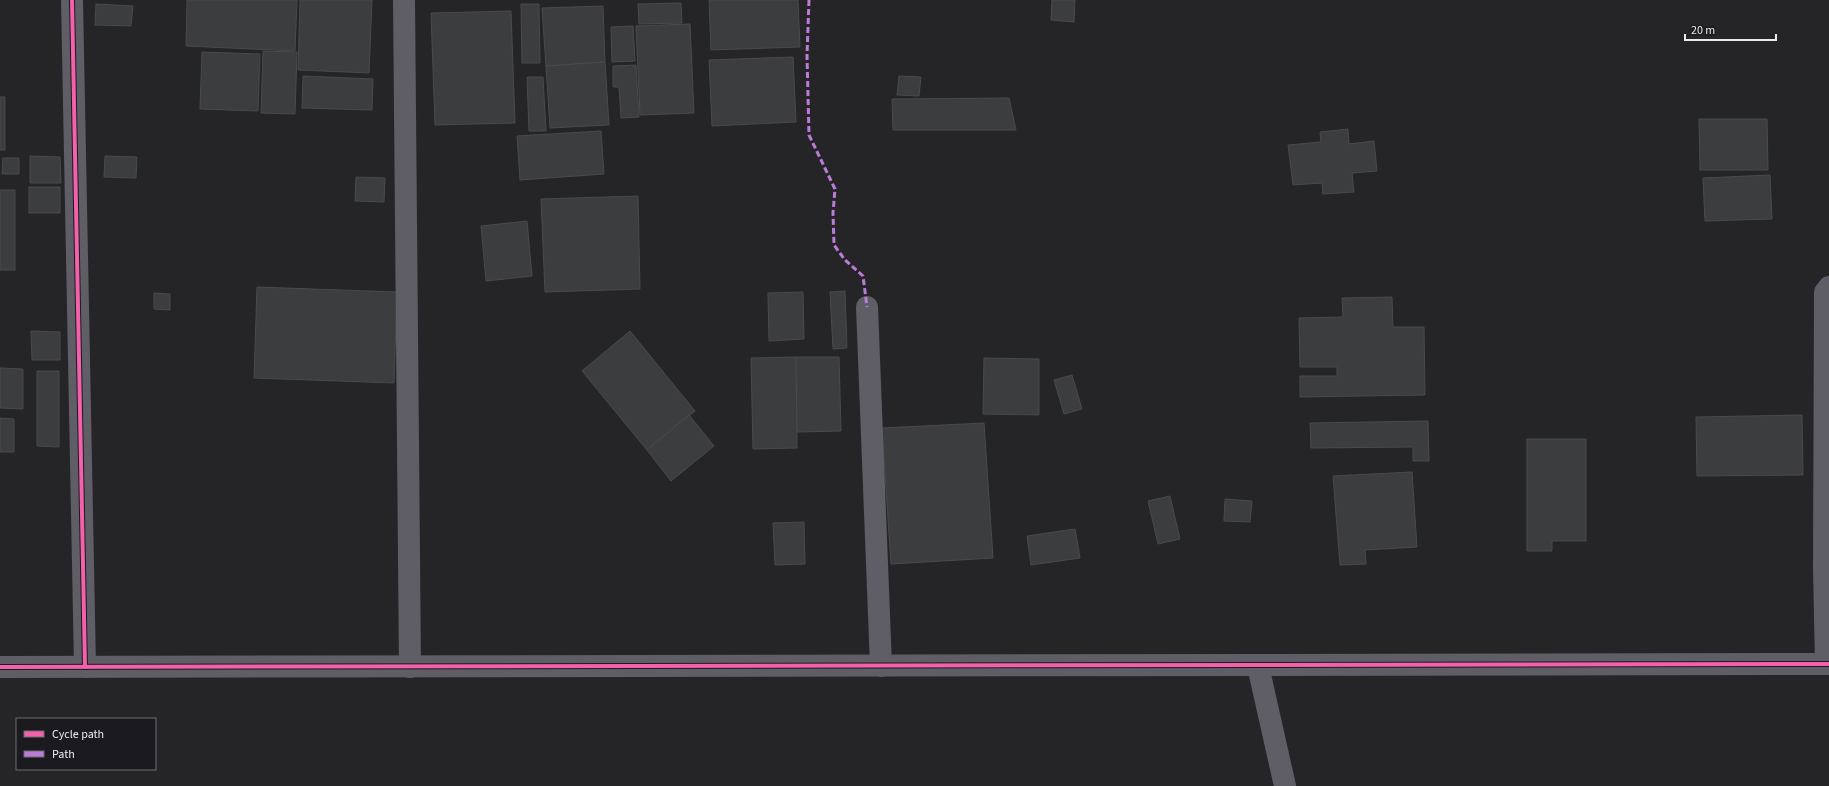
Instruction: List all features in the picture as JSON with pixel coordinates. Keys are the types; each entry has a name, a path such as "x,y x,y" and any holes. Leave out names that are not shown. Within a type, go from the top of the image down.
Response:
{"street":[{"path":"72,0 85,667"},
{"path":"404,0 410,667"},
{"path":"0,667 1828,664 1824,569 1825,292 1829,287"},
{"path":"867,307 881,666"},
{"path":"1258,666 1285,786"}],"building":[{"path":"187,0 297,0 295,51 186,46"},
{"path":"300,0 372,0 369,73 298,70"},
{"path":"709,0 798,0 800,47 711,50"},
{"path":"1052,0 1075,0 1074,22 1051,20"},
{"path":"681,3 682,23 639,24 638,4"},
{"path":"96,4 133,6 131,26 95,25"},
{"path":"521,4 539,4 540,63 522,63"},
{"path":"603,6 605,62 546,66 542,8"},
{"path":"511,11 515,123 435,125 431,13"},
{"path":"690,24 694,113 640,115 636,26"},
{"path":"633,26 635,61 612,62 611,27"},
{"path":"263,51 297,52 295,114 261,113"},
{"path":"202,52 260,54 258,111 200,109"},
{"path":"793,57 796,122 712,126 709,60"},
{"path":"605,62 609,125 550,128 546,66"},
{"path":"636,65 639,117 621,118 619,87 613,87 613,66"},
{"path":"303,76 373,79 372,110 302,108"},
{"path":"899,76 921,77 919,96 897,95"},
{"path":"527,77 543,77 546,131 529,131"},
{"path":"0,97 5,97 5,150 0,150"},
{"path":"1009,98 1016,130 893,130 892,99"},
{"path":"1699,119 1767,119 1768,170 1700,170"},
{"path":"1348,129 1349,144 1374,141 1377,171 1352,173 1354,192 1323,194 1322,183 1293,185 1288,145 1321,142 1320,132"},
{"path":"601,131 604,174 520,180 517,136"},
{"path":"30,156 60,157 61,183 30,183"},
{"path":"105,156 137,157 136,178 104,177"},
{"path":"3,158 19,158 19,174 2,174"},
{"path":"1770,175 1772,219 1705,221 1703,178"},
{"path":"356,177 385,178 384,202 355,201"},
{"path":"29,187 60,187 60,213 29,213"},
{"path":"0,190 15,190 15,270 0,270"},
{"path":"638,196 640,289 545,292 541,199"},
{"path":"527,221 532,276 486,281 481,226"},
{"path":"257,287 397,292 394,383 254,378"},
{"path":"845,291 847,348 833,349 830,292"},
{"path":"803,292 804,339 769,341 768,293"},
{"path":"154,293 170,294 170,310 154,309"},
{"path":"1392,297 1393,327 1424,327 1425,395 1300,397 1300,376 1337,376 1337,367 1300,367 1299,318 1343,317 1342,298"},
{"path":"31,331 60,332 60,360 32,360"},
{"path":"630,331 695,411 647,450 582,371"},
{"path":"796,357 797,448 753,449 751,358"},
{"path":"796,357 839,357 841,431 797,432"},
{"path":"984,358 1039,359 1039,415 983,414"},
{"path":"0,368 23,369 23,409 0,408"},
{"path":"37,371 59,371 59,447 37,446"},
{"path":"1072,375 1082,409 1064,414 1054,380"},
{"path":"689,415 714,446 671,481 647,450"},
{"path":"1802,415 1803,475 1697,476 1696,417"},
{"path":"0,418 14,419 14,452 0,452"},
{"path":"1428,421 1429,461 1413,461 1413,447 1311,448 1310,423"},
{"path":"984,423 993,558 891,564 882,428"},
{"path":"1527,439 1586,439 1586,541 1552,541 1552,551 1527,551"},
{"path":"1412,472 1417,547 1365,550 1366,564 1340,565 1333,476"},
{"path":"1170,496 1180,539 1158,544 1148,501"},
{"path":"1225,499 1252,501 1250,522 1224,521"},
{"path":"804,522 805,564 775,565 773,523"},
{"path":"1075,529 1080,558 1031,565 1027,536"}],"marked path":[{"path":"809,0 807,55 809,135 835,189 833,213 834,245 845,260 863,276 867,307"}],"cycle path":[{"path":"72,0 85,667"},
{"path":"0,667 1829,664"}]}
